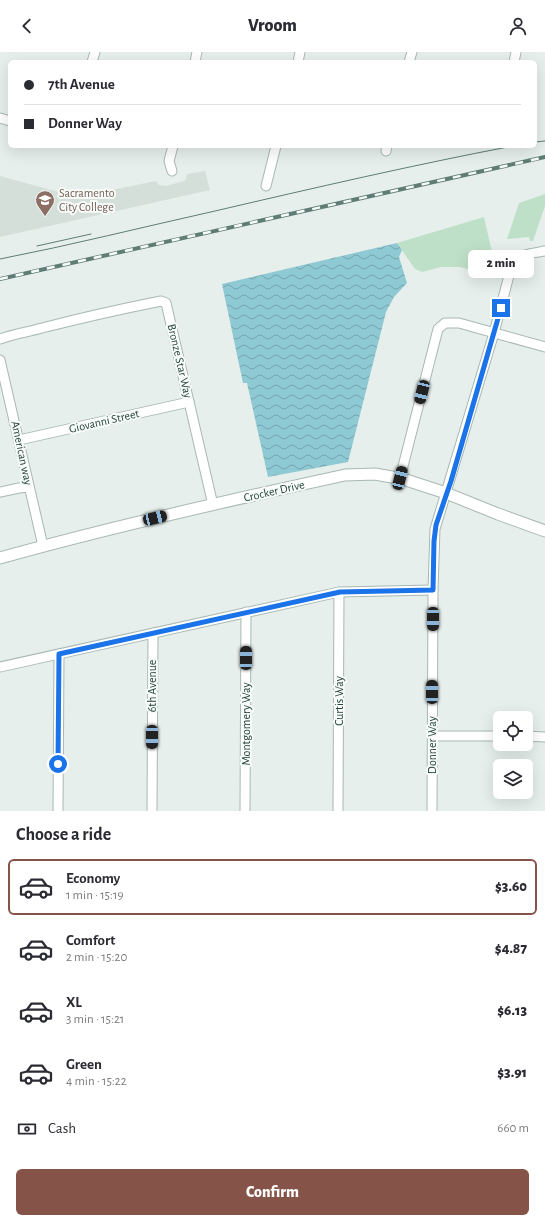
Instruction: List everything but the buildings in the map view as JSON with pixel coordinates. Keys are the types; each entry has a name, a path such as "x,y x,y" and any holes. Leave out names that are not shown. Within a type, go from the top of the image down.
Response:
{"street":[{"path":"172,148 169,161 172,171"},
{"path":"266,186 276,148"},
{"name":"Donner Way","path":"432,811 433,590 435,529 494,333 512,264 515,259 545,251"},
{"name":"Bronze Star Way","path":"0,339 82,318 161,301 166,303 213,505"},
{"path":"400,478 438,329 445,323 453,322 545,347"},
{"name":"American way","path":"0,360 43,546"},
{"name":"Giovanni Street","path":"19,440 189,402"},
{"name":"Crocker Drive","path":"0,558 43,546 213,505 346,475 375,474 400,478 446,493 545,531"},
{"path":"0,492 19,488 29,488"},
{"path":"0,668 340,592 433,590"},
{"name":"Curtis Way","path":"338,811 340,592"},
{"name":"Montgomery Way","path":"245,811 246,612"},
{"name":"6th Avenue","path":"152,811 153,633"},
{"path":"58,811 59,654"},
{"path":"432,736 493,736"},
{"path":"533,736 545,737"}],"shaded area":[{"name":"Sacramento City College","path":"205,171 210,190 0,237 0,176 77,197 156,181 159,185 166,186 184,181 187,174"}],"green space":[{"path":"545,194 545,206 533,241 530,241 529,237 507,239 519,203"},
{"path":"484,217 494,261 500,262 501,273 499,277 460,267 441,267 422,272 415,269 397,243"}],"water":[{"path":"397,243 402,250 399,257 407,283 394,297 386,312 348,462 268,477 247,383 243,383 222,284"}],"tram line":[{"path":"537,142 545,141"},
{"path":"0,259 81,242 364,177 503,148"},
{"path":"37,246 91,234"}],"railway":[{"path":"0,279 545,157"}],"place":[{"name":"Sacramento City College","path":"45,217"}],"route":[{"path":"58,764 59,654 340,592 433,590 434,541 436,525 451,481 501,308"}]}
